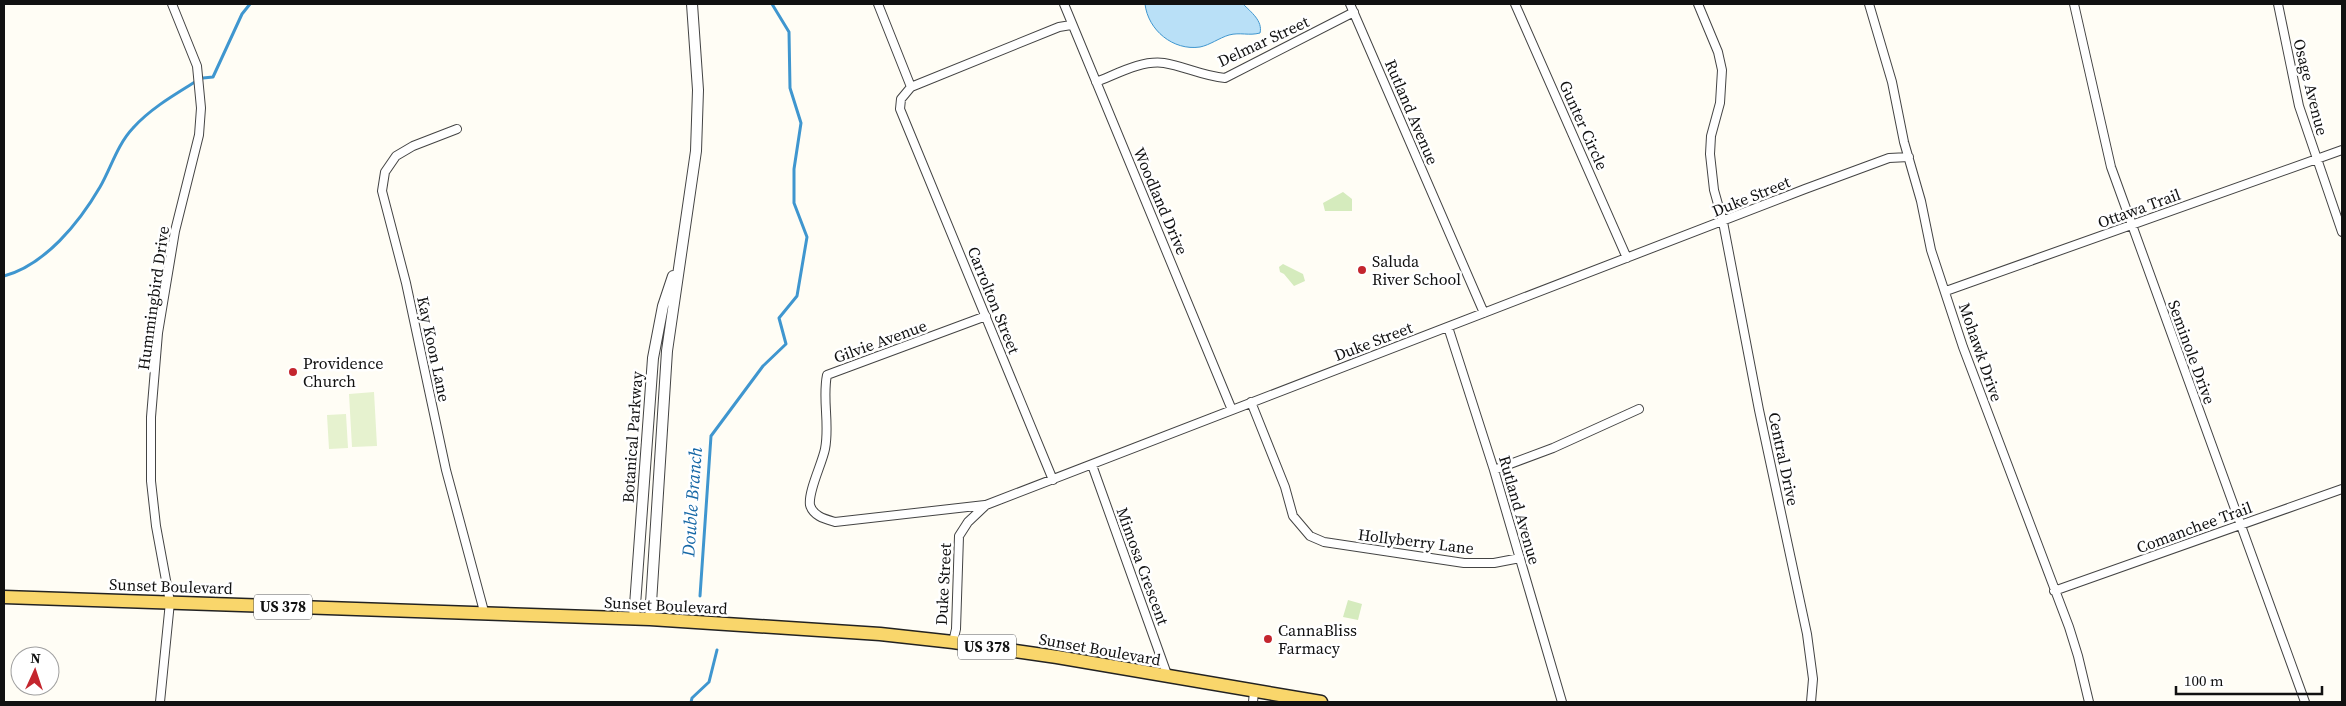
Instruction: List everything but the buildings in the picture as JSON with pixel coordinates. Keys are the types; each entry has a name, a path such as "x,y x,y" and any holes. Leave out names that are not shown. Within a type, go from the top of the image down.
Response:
{"main road":[{"name":"Sunset Boulevard","path":"4,597 485,615 650,619 880,634 953,642 1168,677 1254,697 1321,702"}],"street":[{"name":"Hummingbird Drive","path":"160,702 170,602 156,526 151,481 151,418 158,333 175,231 199,135 201,108 197,66 172,4"},
{"name":"Botanical Parkway","path":"650,619 666,364 679,260 696,152 698,90 692,4"},
{"path":"878,4 911,87 1059,28 1071,25"},
{"name":"Woodland Drive","path":"1064,4 1071,25 1232,410"},
{"name":"Rutland Avenue","path":"1350,4 1484,314"},
{"name":"Gunter Circle","path":"1516,4 1628,258"},
{"path":"1698,4 1718,52 1722,70 1722,85 1711,136 1710,154 1714,190 1723,222"},
{"name":"Mohawk Drive","path":"1869,4 1890,73 1932,250 1964,347 2078,656 2089,702"},
{"name":"Seminole Drive","path":"2074,4 2111,167 2305,702"},
{"name":"Osage Avenue","path":"2278,4 2299,106 2342,232"},
{"name":"Delmar Street","path":"1096,82 1128,69 1164,63 1206,76 1225,78 1354,12"},
{"name":"Carrolton Street","path":"911,87 901,99 900,109 1052,480"},
{"name":"Kay Koon Lane","path":"457,128 413,146 396,156 385,172 382,191 406,283 446,470 485,615"},
{"name":"Ottawa Trail","path":"1946,291 2342,150"},
{"name":"Duke Street","path":"953,642 956,629 959,536 968,522 986,505 1889,158 1909,157"},
{"name":"Central Drive","path":"1723,222 1759,410 1807,634 1813,679 1811,702"},
{"name":"Botanical Parkway","path":"634,619 653,358 663,306 679,260"},
{"name":"Gilvie Avenue","path":"986,316 827,375 825,387 826,448 817,478 810,491 810,506 815,514 823,519 835,522 986,505"},
{"name":"Rutland Avenue","path":"1448,327 1494,470 1562,702"},
{"name":"Hollyberry Lane","path":"1252,402 1285,487 1293,516 1310,536 1324,542 1464,563 1494,563 1520,558"},
{"path":"1494,470 1553,448 1639,409"},
{"name":"Mimosa Crescent","path":"1092,465 1168,677"},
{"name":"Comanchee Trail","path":"2054,591 2342,489"}],"green space":[{"path":"1343,192 1352,199 1352,211 1325,211 1323,203"},
{"path":"1283,264 1303,274 1305,281 1294,286 1280,272 1279,267"},
{"path":"374,392 377,446 352,447 349,394"},
{"path":"346,414 348,448 329,449 327,415"},
{"path":"1348,600 1362,604 1358,620 1343,617"}],"water":[{"path":"1145,4 1243,4 1258,21 1260,33 1229,35 1200,47 1180,46 1164,37 1157,30 1151,22"}],"waterway":[{"path":"203,78 213,77 242,14 250,4"},
{"name":"Double Branch","path":"700,596 711,436 763,366 786,344 779,318 797,296 807,237 794,203 794,169 801,123 790,88 789,32 772,4"},
{"path":"4,276 33,263 60,241 92,201 127,135 155,109 195,82"},
{"name":"Double Branch","path":"691,702 692,698 709,682 717,650"}],"place":[{"name":"Saluda River School","path":"1362,270"},
{"name":"Providence Church","path":"293,372"},
{"name":"CannaBliss Farmacy","path":"1268,639"}]}
